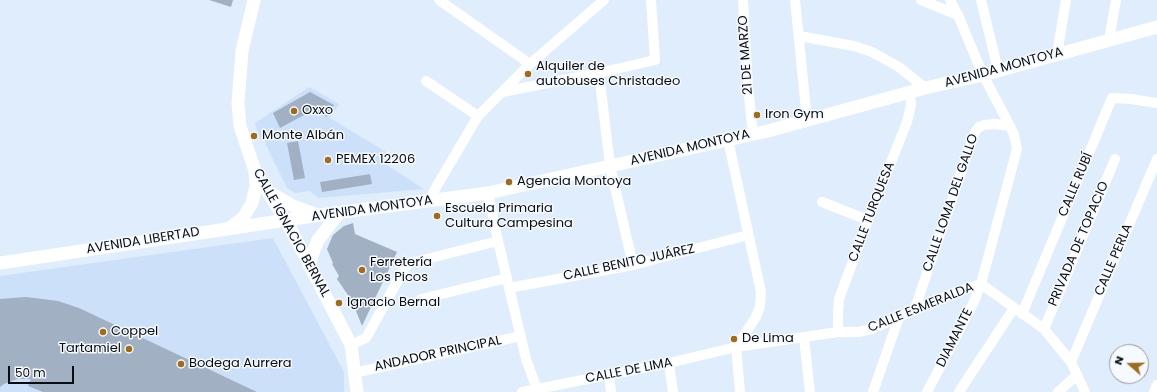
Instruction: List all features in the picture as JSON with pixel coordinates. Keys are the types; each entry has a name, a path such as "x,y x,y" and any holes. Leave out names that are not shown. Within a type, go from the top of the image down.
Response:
{"main road":[{"name":"CALLE IGNACIO BERNAL","path":"254,0 242,51 238,104 240,126 255,172 286,220 351,346 357,392"},
{"name":"AVENIDA MONTOYA","path":"286,220 488,193 728,140 1157,27"},
{"path":"229,228 243,218 252,203 256,186 255,172"},
{"path":"268,191 293,206 320,215"},
{"path":"310,265 318,240 339,213"},
{"name":"AVENIDA LIBERTAD","path":"0,263 286,220"}],"street":[{"path":"439,0 530,64"},
{"path":"428,201 478,116 530,64 604,0"},
{"path":"502,92 599,73 655,60 651,0"},
{"name":"21 DE MARZO","path":"743,0 748,86 753,134"},
{"path":"796,0 807,120"},
{"path":"920,0 958,15"},
{"name":"CALLE ESMERALDA","path":"736,347 838,332 858,332 872,329 962,290 982,284 1017,149 1014,135 1010,126 983,74 950,0"},
{"path":"981,0 998,70"},
{"path":"1057,54 1066,0"},
{"path":"1109,40 1116,0"},
{"path":"799,36 854,46 872,52 899,67 925,88"},
{"path":"599,73 610,166 633,265"},
{"path":"426,81 478,116"},
{"name":"CALLE TURQUESA","path":"838,332 840,299 868,220 907,122 910,105 910,92"},
{"name":"CALLE RUBÍ","path":"1018,311 1112,98 1157,103"},
{"name":"CALLE LOMA DEL GALLO","path":"914,311 975,132 979,126 984,125 995,124 1010,126"},
{"path":"728,140 761,292 760,306 756,317 736,347 740,392"},
{"name":"PRIVADA DE TOPACIO","path":"1044,329 1115,159"},
{"name":"CALLE PERLA","path":"1071,362 1157,159"},
{"path":"488,193 526,359 538,390"},
{"path":"822,202 868,220"},
{"name":"CALLE BENITO JUÁREZ","path":"421,299 508,283 633,265 748,235"},
{"path":"351,346 366,338 407,264 498,241"},
{"path":"982,284 1044,329 1071,362 1085,392"},
{"name":"DIAMANTE","path":"927,392 982,284"},
{"path":"959,392 1018,311"},
{"path":"873,392 899,317"},
{"name":"ANDADOR PRINCIPAL","path":"354,373 521,336"},
{"path":"804,338 810,392"},
{"name":"CALLE DE LIMA","path":"522,392 669,363 736,347"},
{"path":"669,363 672,392"},
{"path":"609,375 611,392"},
{"path":"1058,392 1077,375"},
{"path":"1154,392 1157,385"}],"shaded area":[{"path":"309,87 339,104 330,118 386,152 382,162 424,189 319,198 309,191 295,193 287,188 264,138 260,139 255,123"},
{"path":"273,238 344,372 344,392 0,392 0,276"}],"building":[{"path":"209,0 233,0 231,7"},
{"name":"Oxxo","path":"310,92 334,105 326,117 315,109 280,128 273,113"},
{"path":"298,141 305,178 294,180 287,143"},
{"path":"370,174 372,184 322,192 320,182"},
{"name":"Ferretería Los Picos","path":"353,223 355,234 397,252 362,326 352,301 337,279 339,276 332,264 333,263 327,249 333,235 344,226"},
{"path":"26,297 58,301 79,308 257,392 43,392 28,386 31,379 17,379 0,387 0,299"}],"place":[{"name":"Alquiler de autobuses Christadeo","path":"528,74"},
{"name":"Oxxo","path":"294,111"},
{"name":"Iron Gym","path":"757,115"},
{"name":"Monte Albán","path":"254,136"},
{"name":"PEMEX 12206","path":"328,160"},
{"name":"Agencia Montoya","path":"509,182"},
{"name":"Escuela Primaria Cultura Campesina","path":"437,216"},
{"name":"Ferretería Los Picos","path":"362,270"},
{"name":"Ignacio Bernal","path":"339,303"},
{"name":"Coppel","path":"103,332"},
{"name":"De Lima","path":"734,339"},
{"name":"Tartamiel","path":"129,349"},
{"name":"Bodega Aurrera","path":"181,364"}]}
